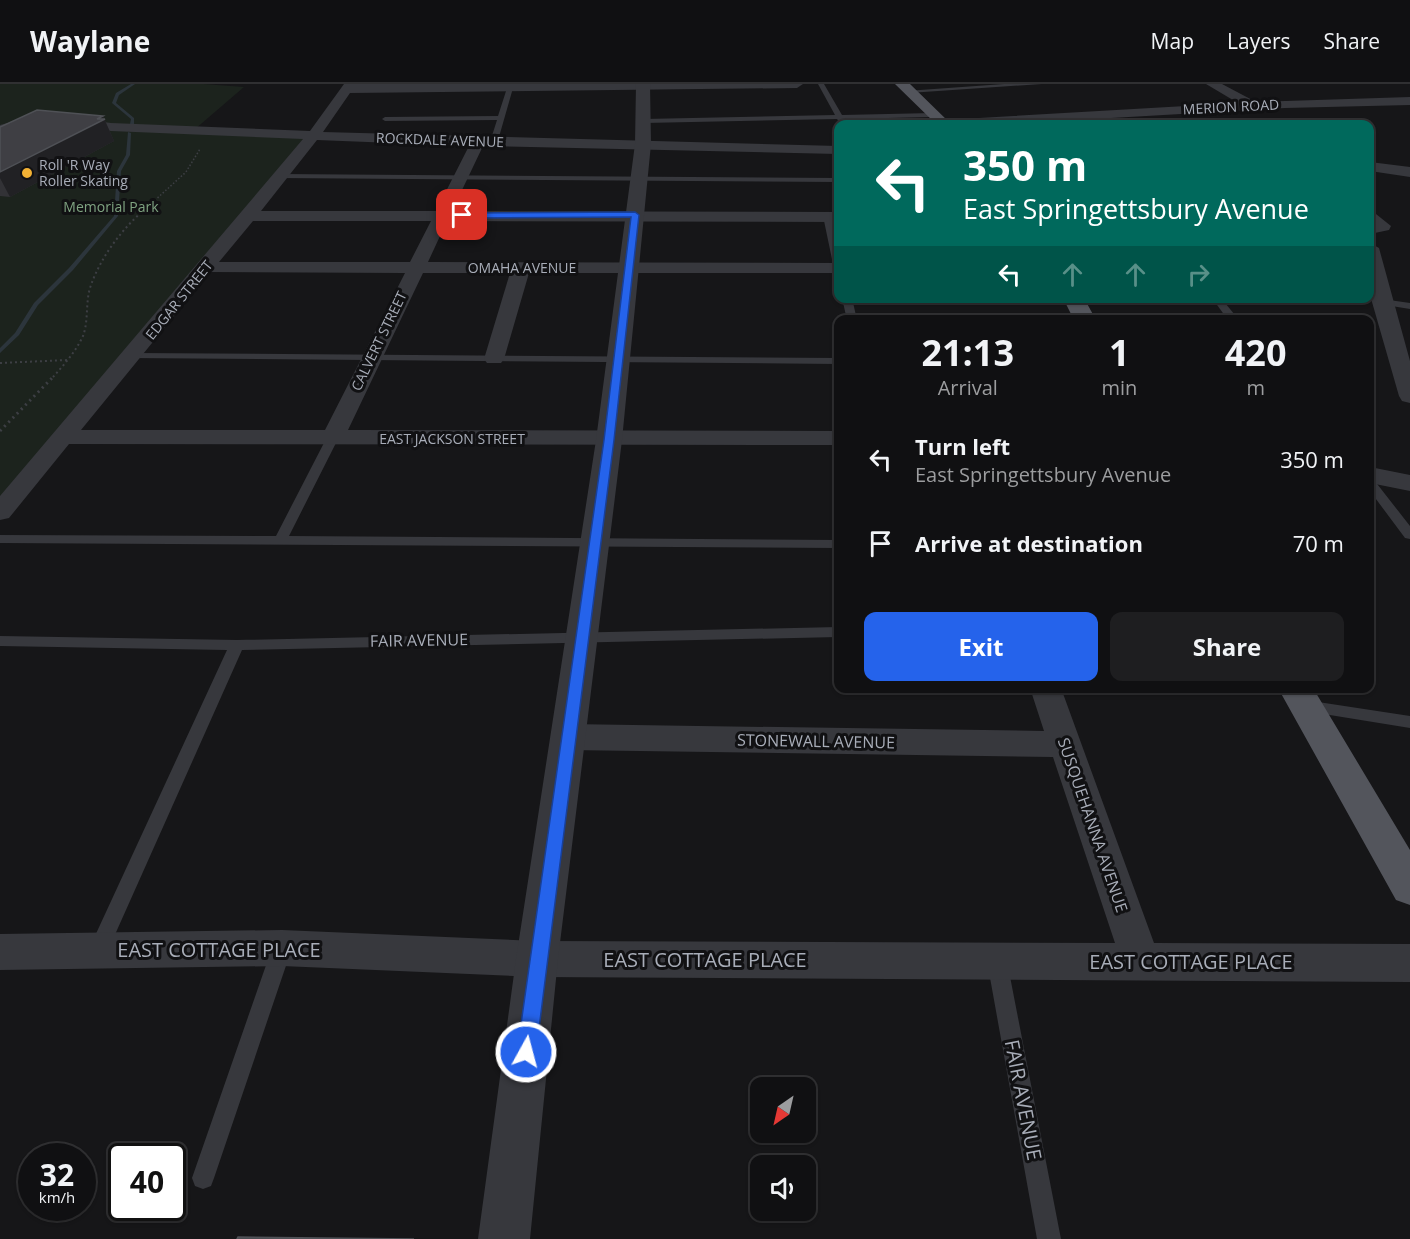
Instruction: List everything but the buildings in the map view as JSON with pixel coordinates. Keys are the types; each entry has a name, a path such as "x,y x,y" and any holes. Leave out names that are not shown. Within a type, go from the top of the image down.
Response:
{"main road":[{"path":"906,87 939,120"},
{"path":"1300,697 1410,887"}],"street":[{"path":"349,87 510,88 797,84"},
{"path":"1212,84 1270,118"},
{"path":"504,1239 537,959 609,440 640,177 644,121 643,85"},
{"name":"EDGAR STREET","path":"0,512 248,216 314,135 349,87"},
{"name":"MERION ROAD","path":"961,120 1287,104 1410,101"},
{"name":"ROCKDALE AVENUE","path":"0,129 42,118 111,127 486,142 834,150"},
{"name":"CALVERT STREET","path":"332,439 460,177 486,142"},
{"path":"1374,168 1410,172"},
{"path":"248,216 833,217"},
{"name":"OMAHA AVENUE","path":"206,267 834,266"},
{"path":"494,358 520,268"},
{"path":"1374,274 1377,294 1410,396"},
{"name":"EAST JACKSON STREET","path":"65,437 609,440 834,438"},
{"path":"1374,476 1410,483"},
{"name":"SUSQUEHANNA AVENUE","path":"1047,693 1141,962"},
{"name":"STONEWALL AVENUE","path":"568,737 1064,744"},
{"name":"EAST COTTAGE PLACE","path":"0,952 282,948 537,959 1410,963"}],"lane":[{"path":"821,84 841,120"},
{"path":"906,87 1039,84"},
{"path":"486,142 501,118 510,88"},
{"path":"644,121 838,117 914,120"},
{"path":"385,119 501,118"},
{"path":"280,176 834,180"},
{"path":"1377,294 1410,306"},
{"path":"1220,303 1230,315"},
{"path":"133,356 834,361"},
{"name":"CALVERT STREET","path":"281,540 332,439"},
{"path":"1374,488 1410,535"},
{"path":"0,539 594,540 834,544"},
{"name":"FAIR AVENUE","path":"0,641 237,645 834,632"},
{"path":"98,951 237,645"},
{"path":"1300,697 1410,722"},
{"path":"203,1178 282,948"},
{"name":"FAIR AVENUE","path":"997,961 1049,1239"}],"path":[{"path":"0,431 39,393 68,360 83,335 90,287 99,267 125,227 186,172 202,147 200,142"},
{"path":"0,363 68,360"}],"green space":[{"name":"Memorial Park","path":"0,84 204,84 244,87 194,130 314,135 0,512"}],"waterway":[{"path":"132,124 133,119 114,103 117,94 133,84"},
{"path":"0,351 17,334 36,304 71,269 116,216 119,171 128,155 129,133"}],"place":[{"name":"Roll 'R Way Roller Skating","path":"27,173"}],"route":[{"path":"462,215 635,215 609,440 526,1052"}]}
